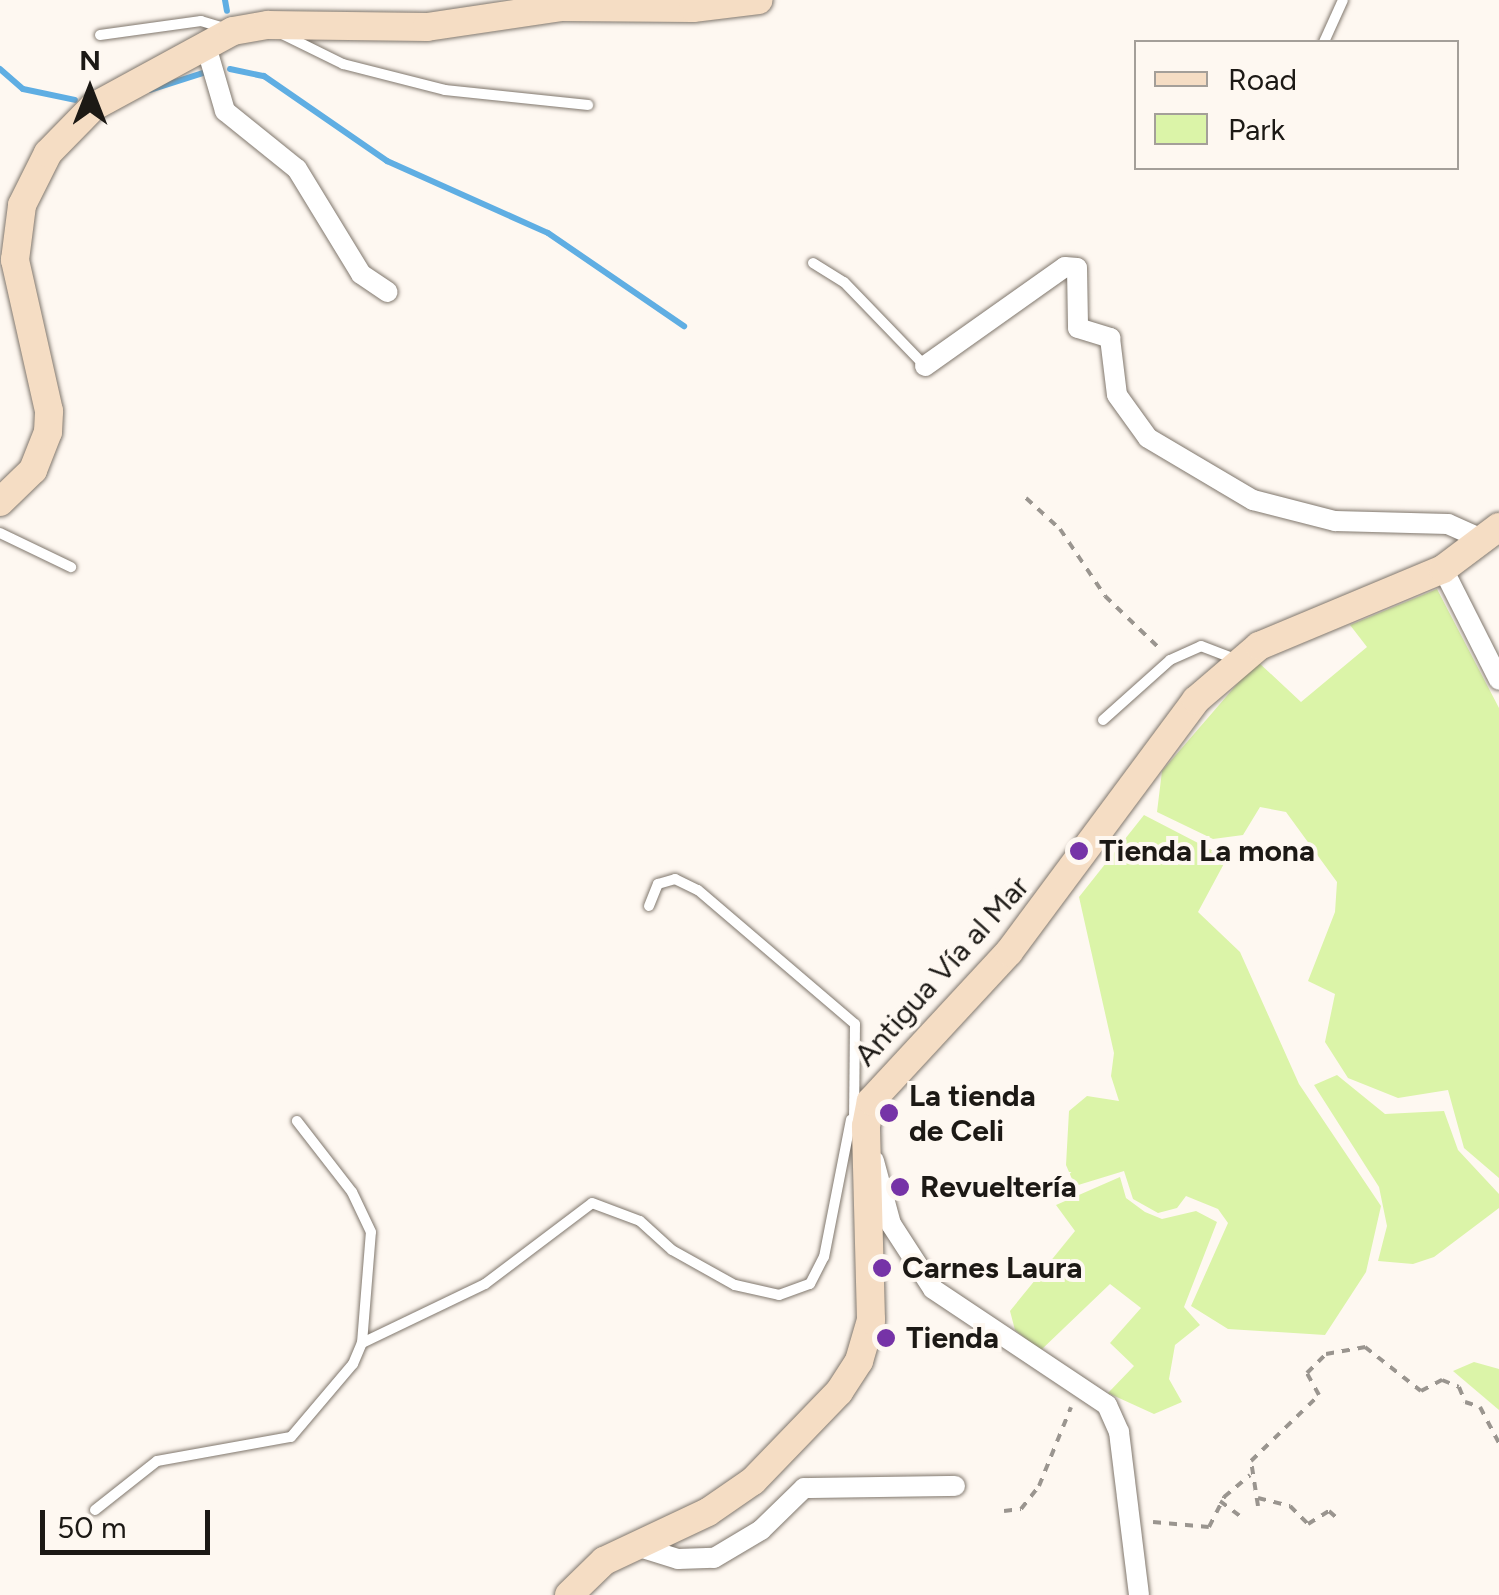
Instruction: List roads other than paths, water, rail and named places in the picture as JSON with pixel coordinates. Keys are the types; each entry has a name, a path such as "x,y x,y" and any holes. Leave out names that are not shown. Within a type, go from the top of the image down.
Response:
{"main road":[{"path":"0,502 33,470 48,432 50,411 15,260 32,180 67,129 93,107 233,31 268,25 426,27 561,7 693,8 759,0"},
{"name":"Antigua Vía al Mar","path":"570,1595 583,1578 633,1545 708,1512 753,1481 819,1419 859,1361 871,1320 870,1145 866,1126 882,1086 1008,952 1196,700 1237,660 1443,569 1490,533"}],"street":[{"path":"206,46 225,111 298,169 361,274 388,292"},
{"path":"925,366 1065,267 1077,268 1078,328 1110,338 1117,395 1148,438 1253,500 1335,521 1448,524 1490,533"},
{"path":"1443,569 1499,680"},
{"path":"870,1145 891,1224 933,1289 1107,1405 1119,1432 1138,1595"},
{"path":"633,1545 678,1559 714,1558 760,1530 804,1488 954,1486"}],"lane":[{"path":"1325,40 1343,0"},
{"path":"100,36 202,21 233,31"},
{"path":"268,25 343,64 445,90 588,105"},
{"path":"814,263 844,282 925,366"},
{"path":"0,533 71,567"},
{"path":"1103,720 1170,660 1202,646 1237,660"},
{"path":"362,1343 485,1284 592,1202 640,1220 672,1250 735,1286 778,1295 810,1284 824,1256 851,1120 856,1024 698,890 674,878 658,884 650,906"},
{"path":"851,1120 870,1145"},
{"path":"95,1510 157,1460 292,1437 340,1384 362,1343 371,1232 352,1192 297,1121"}],"waterway":[{"path":"225,0 227,11"},
{"path":"0,69 23,89 75,100"},
{"path":"230,69 264,76 387,161 548,233 684,326"},
{"path":"150,90 203,73"}],"place":[{"name":"Tienda La mona","path":"1079,851"},
{"name":"La tienda de Celi","path":"889,1113"},
{"name":"Revueltería","path":"900,1187"},
{"name":"Carnes Laura","path":"882,1268"},
{"name":"Tienda","path":"886,1338"}]}
